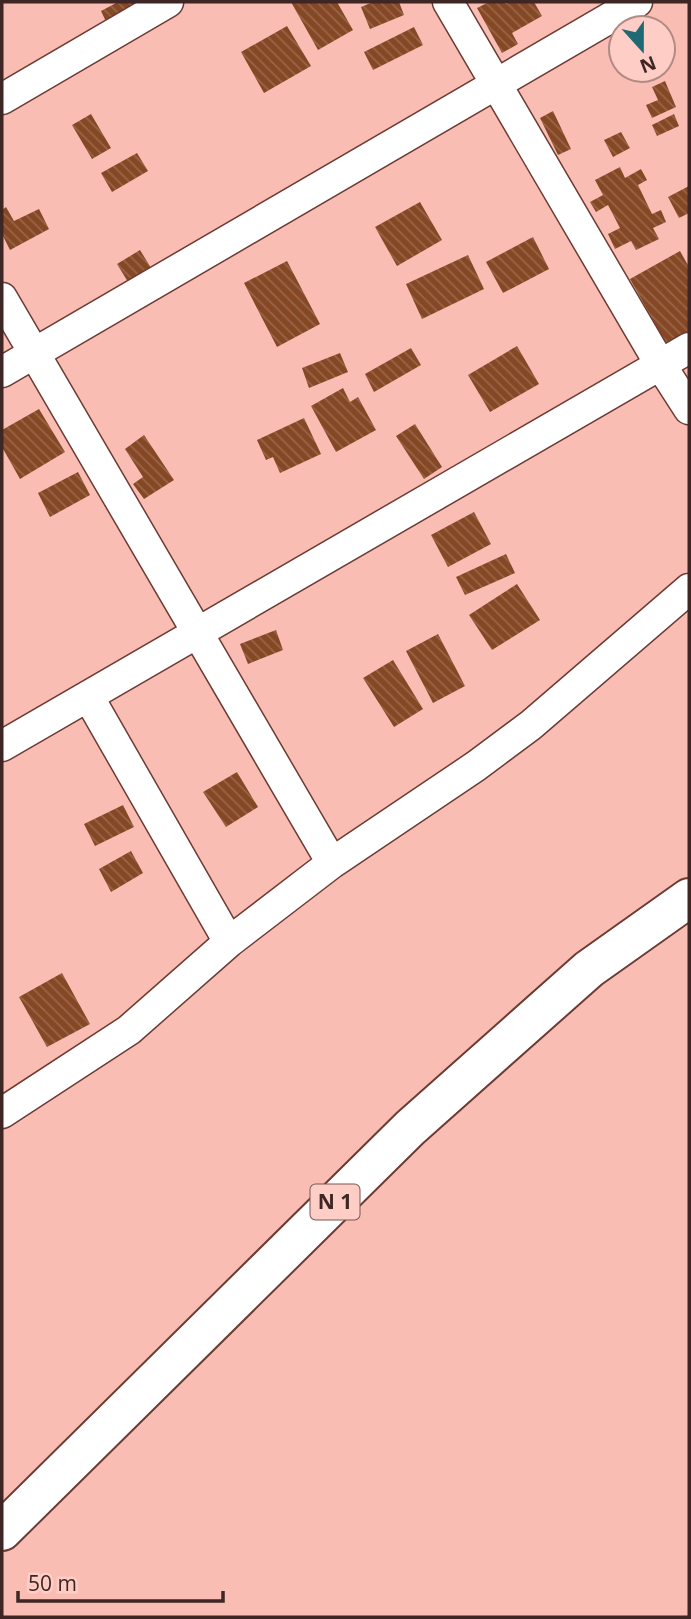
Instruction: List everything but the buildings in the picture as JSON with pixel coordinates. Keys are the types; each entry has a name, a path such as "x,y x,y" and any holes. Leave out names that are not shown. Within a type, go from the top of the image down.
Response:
{"highway":[{"name":"N 1","path":"2,1531 410,1128 589,969 689,898"}],"street":[{"path":"2,99 169,2"},
{"path":"448,2 689,409"},
{"path":"2,372 637,2"},
{"path":"2,298 332,863"},
{"path":"2,746 689,348"},
{"path":"2,1113 129,1030 229,942 332,863 531,725 689,589"},
{"path":"88,696 229,942"}]}
